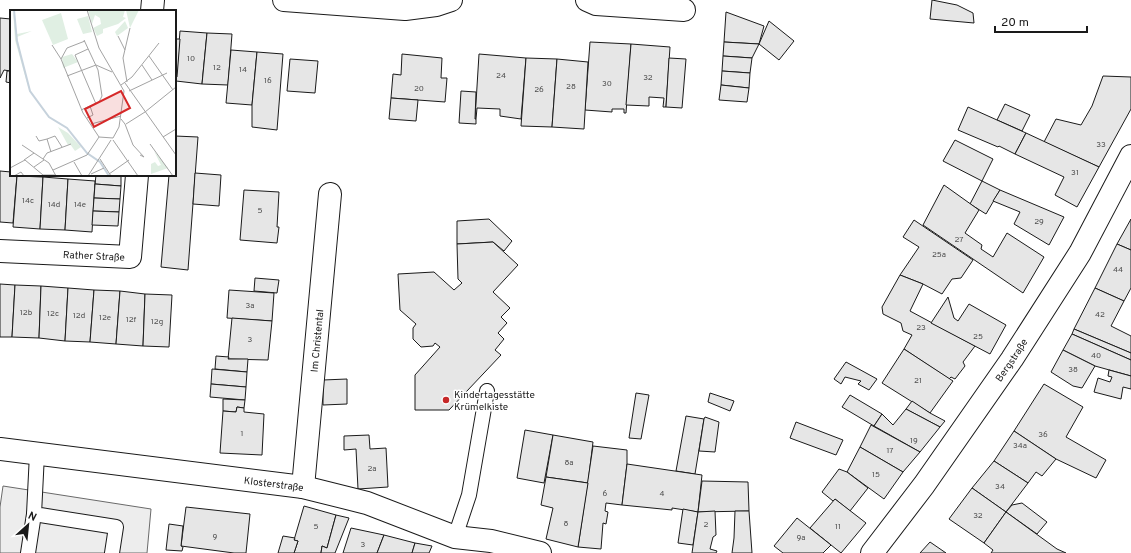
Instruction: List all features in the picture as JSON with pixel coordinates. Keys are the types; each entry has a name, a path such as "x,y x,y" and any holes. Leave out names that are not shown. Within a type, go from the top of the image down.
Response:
{"street":[{"path":"152,10 153,0"},
{"path":"284,0 345,2 405,9 436,5 451,0"},
{"path":"588,0 596,4 684,10"},
{"name":"Bergstraße","path":"872,553 924,485 1012,359 1080,253 1131,156"},
{"name":"Rather Straße","path":"0,251 130,257 137,176"},
{"name":"Im Christental","path":"302,487 330,194"},
{"name":"Klosterstraße","path":"0,449 302,487 368,502 455,537 490,541 540,553"}],"lane":[{"path":"455,537 468,495 487,390"},
{"path":"28,553 34,514 37,454"},
{"path":"34,514 116,527 112,553"}],"shaded area":[{"path":"3,486 151,509 147,553 0,553 0,507"}],"building":[{"path":"932,0 957,5 973,13 974,23 930,19"},
{"path":"726,12 764,26 759,44 724,42"},
{"path":"0,18 10,19 10,71 4,70 0,78"},
{"path":"769,21 794,41 779,60 759,44"},
{"path":"180,31 207,33 202,84 176,81"},
{"path":"207,33 232,34 228,85 202,84"},
{"path":"176,39 180,39 177,77"},
{"path":"590,42 631,44 626,113 624,113 624,109 612,109 612,112 585,110"},
{"path":"724,42 759,44 752,58 723,56"},
{"path":"631,44 670,47 666,107 663,107 664,98 649,97 649,106 626,105"},
{"path":"231,50 257,52 252,105 226,103"},
{"path":"257,52 283,54 277,130 252,127 252,105"},
{"path":"402,54 442,58 441,78 447,78 445,102 391,98 393,74 401,75"},
{"path":"479,54 526,58 521,119 500,116 500,109 477,108 475,119"},
{"path":"723,56 752,58 750,73 722,71"},
{"path":"526,58 557,59 552,127 521,126"},
{"path":"669,58 686,59 682,108 666,107"},
{"path":"290,59 318,61 315,93 287,91"},
{"path":"557,59 588,62 584,129 552,127"},
{"path":"7,71 10,71 10,83 6,82"},
{"path":"722,71 750,73 749,88 721,85"},
{"path":"1103,76 1131,77 1131,109 1099,167 1044,142 1056,119 1081,125 1092,106"},
{"path":"721,85 749,88 747,102 719,100"},
{"path":"461,91 476,92 476,124 459,123"},
{"path":"391,98 418,100 416,121 389,119"},
{"path":"1005,104 1030,115 1022,131 997,120"},
{"path":"968,107 1026,133 1015,154 958,130"},
{"path":"1026,133 1099,167 1077,207 1055,195 1064,177 1015,154"},
{"path":"176,136 198,137 188,270 161,267 169,176 176,176"},
{"path":"955,140 993,159 982,181 943,161"},
{"path":"0,171 10,172 10,176 17,176 13,223 0,222"},
{"path":"195,173 221,175 219,206 193,204"},
{"path":"17,176 43,177 40,229 13,227"},
{"path":"96,176 121,176 121,186 95,184"},
{"path":"43,177 68,179 65,230 40,229"},
{"path":"68,179 95,181 92,232 65,230"},
{"path":"982,181 1000,190 986,214 970,204"},
{"path":"95,184 121,186 120,199 94,198"},
{"path":"944,185 979,210 965,233 982,245 981,249 993,257 1007,233 1044,257 1023,293 923,225"},
{"path":"244,190 279,192 277,227 279,227 277,243 240,240"},
{"path":"1000,190 1064,217 1049,245 1014,224 1020,212 993,201"},
{"path":"94,198 120,199 119,212 93,211"},
{"path":"93,211 119,212 118,226 92,225"},
{"path":"489,219 512,241 504,251 493,242 457,244 457,221"},
{"path":"1131,219 1131,250 1117,244"},
{"path":"914,220 973,260 961,278 952,279 942,294 923,284 900,275 919,247 903,237"},
{"path":"493,242 518,265 493,292 510,308 501,317 507,323 498,333 504,339 495,350 501,355 449,410 415,410 415,375 440,347 435,343 433,346 421,347 413,339 413,328 416,324 400,310 398,274 434,272 454,290 462,283 458,279 457,244"},
{"path":"1117,244 1131,250 1131,288 1124,301 1095,288"},
{"path":"900,275 923,284 910,311 975,346 963,362 965,366 955,379 951,377 949,379 904,349 912,335 903,331 901,323 883,314 882,307"},
{"path":"255,278 279,280 277,293 254,291"},
{"path":"0,284 15,285 12,337 0,337"},
{"path":"15,285 41,286 39,338 12,337"},
{"path":"41,286 68,288 65,341 39,338"},
{"path":"68,288 94,290 90,342 65,341"},
{"path":"1095,288 1124,301 1111,326 1131,336 1131,353 1074,329"},
{"path":"94,290 120,291 116,344 90,342"},
{"path":"229,290 274,293 272,321 227,318"},
{"path":"120,291 145,294 143,346 116,344"},
{"path":"145,294 172,295 169,347 143,346"},
{"path":"948,297 954,318 958,321 969,304 1006,325 990,354 931,323"},
{"path":"232,318 272,321 268,360 228,359"},
{"path":"1074,329 1131,353 1131,360 1072,334"},
{"path":"1072,334 1131,360 1131,376 1095,366 1063,350"},
{"path":"904,349 953,381 930,413 882,383"},
{"path":"1063,350 1095,366 1082,388 1073,386 1051,372"},
{"path":"216,356 229,357 228,359 248,359 247,372 215,369"},
{"path":"846,362 877,379 869,390 858,384 861,381 845,377 841,384 834,379"},
{"path":"212,369 247,372 246,387 211,384"},
{"path":"1109,370 1131,376 1131,389 1123,387 1121,399 1094,392 1098,378 1110,382 1112,377 1108,376"},
{"path":"347,379 347,404 323,405 323,380"},
{"path":"211,384 246,387 245,400 210,397"},
{"path":"1044,384 1083,407 1066,437 1106,460 1096,478 1056,459 1014,431"},
{"path":"636,393 649,395 641,439 629,438"},
{"path":"710,393 734,401 730,411 708,402"},
{"path":"850,395 882,414 874,426 842,407"},
{"path":"223,399 245,400 244,408 237,407 236,412 223,411"},
{"path":"912,401 945,421 940,427 906,409"},
{"path":"237,407 244,408 244,412 264,414 262,455 220,453 223,411 236,412"},
{"path":"906,409 940,427 920,452 874,426 882,414 893,425"},
{"path":"686,416 704,419 695,474 676,471"},
{"path":"705,417 719,422 715,452 699,451"},
{"path":"796,422 843,440 836,455 790,438"},
{"path":"871,425 920,452 903,472 860,447"},
{"path":"525,430 553,435 544,483 517,478"},
{"path":"1014,431 1056,459 1042,476 1036,472 1028,483 994,461"},
{"path":"369,435 370,449 386,448 388,487 358,489 356,449 344,450 344,436"},
{"path":"553,435 593,442 588,483 546,477"},
{"path":"593,446 627,450 627,464 622,505 606,503 605,511 608,512 606,524 603,523 601,549 578,547"},
{"path":"860,447 903,472 884,499 847,472"},
{"path":"994,461 1028,483 1006,512 972,488"},
{"path":"627,464 702,475 698,512 672,508 672,510 622,505"},
{"path":"839,469 847,472 868,488 850,511 835,499 833,501 822,492"},
{"path":"546,477 588,483 578,547 546,539 553,508 541,505"},
{"path":"702,481 748,482 749,511 698,512"},
{"path":"972,488 1006,512 984,543 949,519"},
{"path":"835,499 866,523 841,553 810,528"},
{"path":"1022,503 1047,522 1037,534 1006,512 1012,505"},
{"path":"304,506 336,515 327,548 322,546 321,553 294,553 298,541 294,540"},
{"path":"186,507 250,514 246,553 234,553 181,546"},
{"path":"683,509 698,512 693,545 678,543"},
{"path":"715,511 716,535 713,537 710,549 717,551 716,553 692,553 698,512"},
{"path":"735,511 749,511 752,553 732,553"},
{"path":"1006,512 1057,549 1066,553 991,553 993,550 984,543"},
{"path":"336,515 349,518 335,553 321,553 322,546 327,548"},
{"path":"797,518 831,545 823,553 783,553 774,546"},
{"path":"169,524 183,526 182,551 166,550"},
{"path":"351,528 384,535 377,553 343,553"},
{"path":"384,535 415,543 412,553 377,553"},
{"path":"283,536 295,538 294,540 298,541 294,553 278,553"},
{"path":"930,542 946,553 920,553"},
{"path":"415,543 432,546 429,553 412,553"}],"place":[{"name":"Kindertagesstätte Krümelkiste","path":"446,400"}]}
